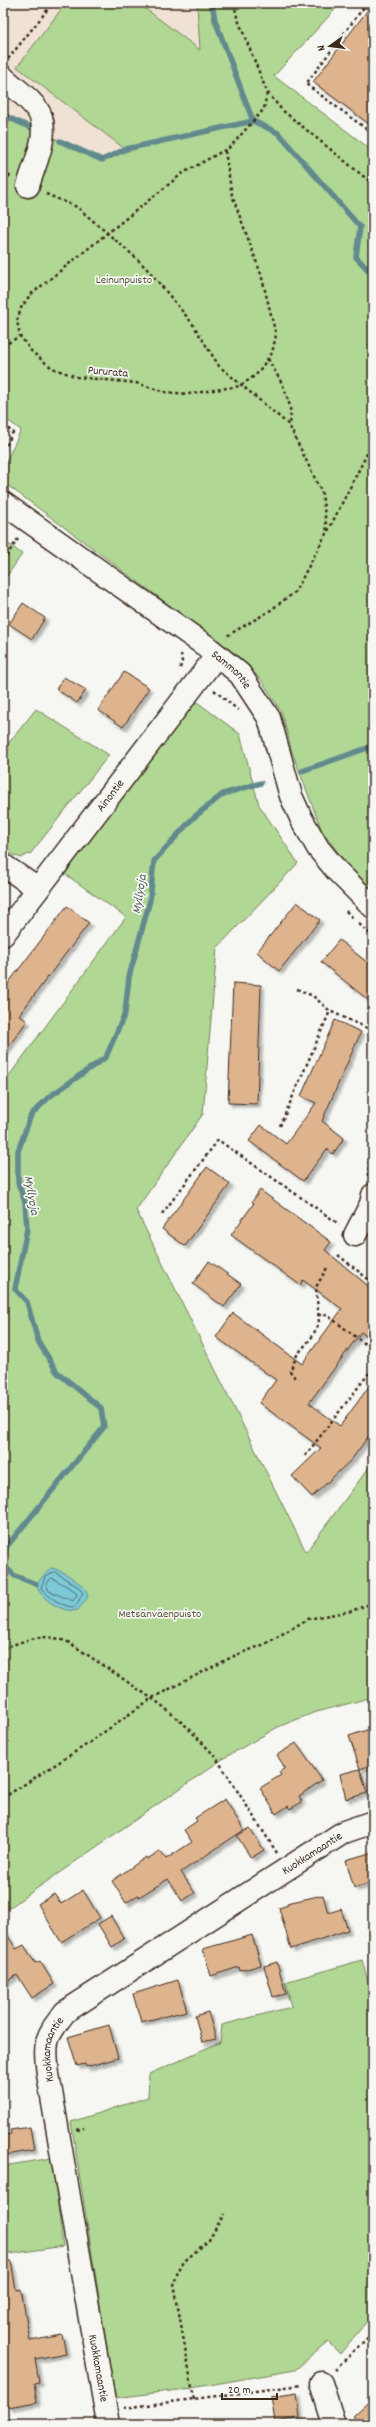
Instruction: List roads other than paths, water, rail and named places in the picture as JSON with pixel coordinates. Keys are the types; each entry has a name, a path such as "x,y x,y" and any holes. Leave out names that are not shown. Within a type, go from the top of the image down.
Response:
{"street":[{"path":"3,77 33,105 41,116 43,133 28,186"},
{"name":"Sammontie","path":"3,503 212,650 240,674 269,718 292,796 302,820 318,848 353,889 373,907"},
{"name":"Ainontie","path":"3,935 212,650"},
{"path":"3,865 38,889"},
{"path":"355,1235 371,1204 370,1188"},
{"name":"Kuokkamaantie","path":"107,2417 48,2074 46,2054 48,2035 65,2012 344,1832 373,1822"},
{"path":"320,2383 334,2424"}],"water":[{"path":"51,1568 72,1578 86,1591 88,1597 78,1610 66,1610 52,1604 38,1589 36,1584"}],"waterway":[{"path":"212,3 215,20 253,121"},
{"path":"3,115 34,129"},
{"path":"60,141 102,160 126,149 253,121 278,133 360,227 356,257 373,275"},
{"name":"Myllyoja","path":"302,771 373,746"},
{"name":"Myllyoja","path":"3,1551 104,1427 101,1408 57,1372 38,1341 27,1302 15,1289 27,1229 25,1202 18,1183 18,1151 31,1115 49,1097 106,1057 125,1013 129,977 150,900 154,861 193,818 223,794 261,783"},
{"path":"3,1565 15,1576 36,1584"}],"park label":[{"name":"Leinunpuisto","path":"124,279"},
{"name":"Metsänväenpuisto","path":"160,1613"}]}
